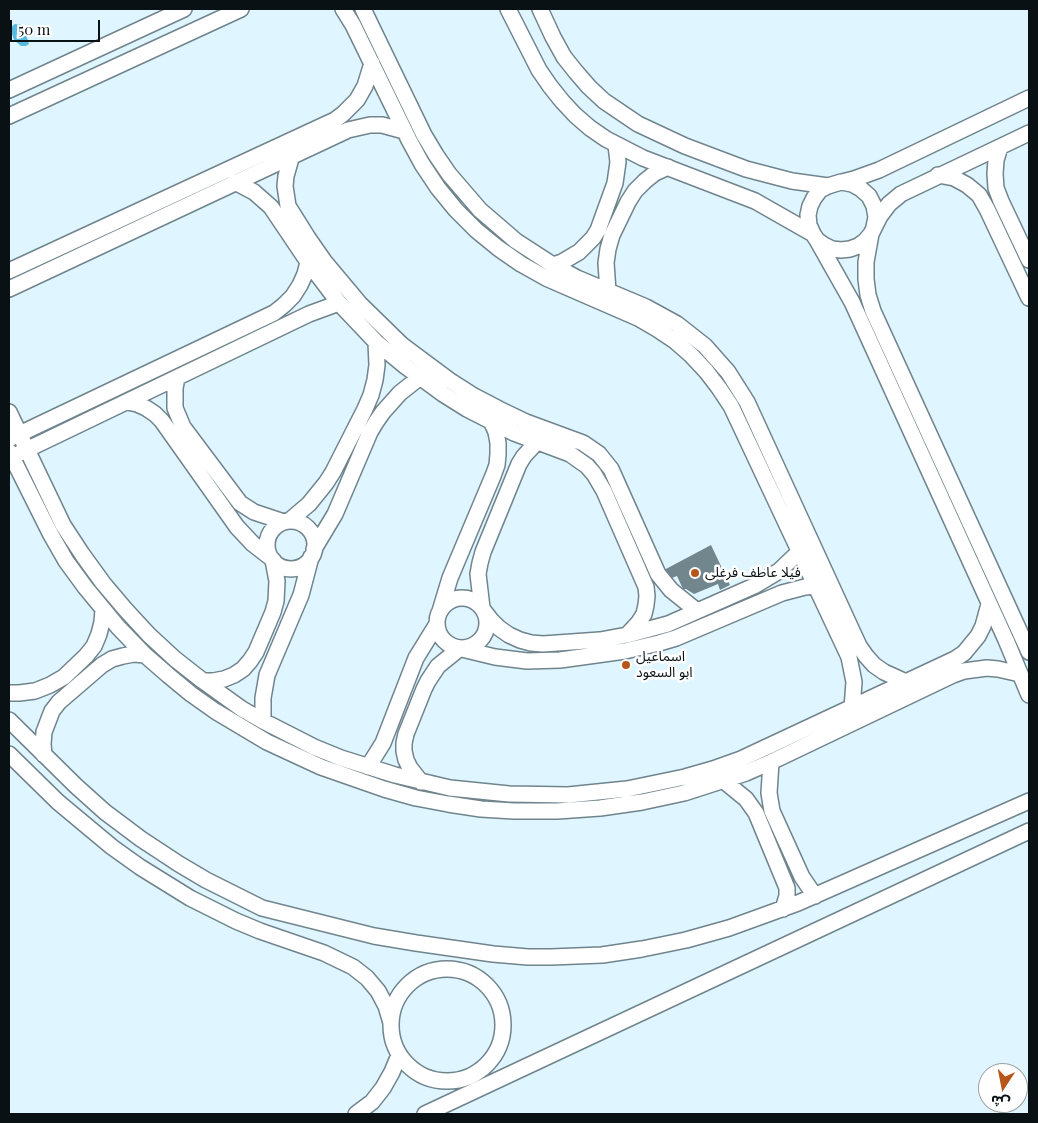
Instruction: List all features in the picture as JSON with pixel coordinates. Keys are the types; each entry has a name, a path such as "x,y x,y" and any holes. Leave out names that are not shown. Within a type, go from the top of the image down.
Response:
{"street":[{"path":"9,90 184,9"},
{"path":"9,116 241,9"},
{"path":"343,9 353,24 404,131 422,164 456,210 476,230 521,264 546,278 638,318 675,341 706,371 719,388 730,406 849,657 854,682 852,708"},
{"path":"364,9 424,135 449,174 475,204 516,241 553,266 646,307 677,324 705,346 728,372 747,402 859,646 874,665 906,682"},
{"path":"508,9 539,70 550,86 575,116 590,128 616,145 643,158 755,201 832,249 850,249 865,241 889,204 901,194 1029,133"},
{"path":"540,9 564,57 576,72 604,101 638,124 686,146 746,169 792,181 852,184 862,189 869,196 874,206 876,217 866,262 868,295 873,311 1029,652"},
{"path":"9,271 335,120 357,100 365,86 372,63"},
{"path":"1027,97 879,170 820,190 810,206 808,216 809,225 815,237 852,302 1029,695"},
{"path":"9,288 337,134 359,127 382,126 404,131"},
{"path":"553,266 579,252 598,230 617,173 616,145"},
{"path":"1000,147 996,160 996,188 1029,260"},
{"path":"292,155 285,186 288,206 324,260 360,304 402,345 448,380 499,409 535,425 583,442 599,454 611,469 658,574 671,590 697,611"},
{"path":"608,290 606,263 608,249 628,202 644,181 668,167"},
{"path":"938,176 954,178 967,185 979,195 1025,278 1029,298"},
{"path":"235,182 254,192 271,207 308,262 339,303 376,342 419,378 467,409 492,422 570,454 587,466 594,474 602,487 646,587 647,596 644,614 628,635"},
{"path":"14,436 274,313 296,291 305,274 308,262"},
{"path":"339,303 309,314 27,450 10,454 50,534 71,567 102,609 145,655 199,700 267,742 344,775 416,798 481,809 557,812 642,802 684,793 724,780 771,762 953,675 987,668 1020,674"},
{"path":"203,681 224,679 234,675 243,669 256,652 276,601 277,581 272,559 268,552 268,539 275,527 287,522 309,504 334,472 371,395 377,365 376,342"},
{"path":"177,378 174,393 175,408 183,427 240,503 254,512 287,522 300,523 306,526 314,537 313,553 306,583 267,675 263,698 263,721"},
{"path":"127,402 146,408 162,421 237,527 253,544 282,567 295,568 307,562 335,514 376,422 400,393 419,378"},
{"path":"9,412 14,436 27,450 63,525 82,554 102,583 125,609 175,659 229,700 263,721 314,747 368,767 422,782 480,792 539,796 598,793 685,777 741,759 955,659 964,653 978,636 989,604"},
{"path":"492,422 498,443 497,465 450,578 438,617 438,632 450,646 495,657 527,661 560,660 625,652 676,638 782,593 816,586"},
{"path":"422,782 406,760 404,743 406,734 428,681 438,666 461,649 470,648 477,644 486,632 488,625 483,609 478,574 480,563 519,464 537,442"},
{"path":"368,767 383,743 416,658 445,604 452,600 460,598 476,602 504,632 531,643 543,644 600,640 628,635 668,624 767,579 779,571 800,551"},
{"path":"9,692 35,691 50,685 64,676 94,646 101,628 102,609"},
{"path":"44,755 43,744 46,727 52,712 59,702 102,665 123,656 145,655"},
{"path":"9,720 76,786 105,812 141,839 206,880 262,908 374,936 458,949 528,957 551,958 602,955 686,940 729,928 815,896 1029,801"},
{"path":"9,754 58,802 112,847 190,898 236,921 324,953 353,967 367,978 378,991 386,1006 391,1023"},
{"path":"771,762 769,793 772,811 802,877 815,896"},
{"path":"724,780 746,799 756,813 787,888 787,896 782,909"},
{"path":"425,1114 1029,831"},
{"path":"455,970 458,949"},
{"path":"440,970 455,970 470,974 491,990 498,1002 504,1028 496,1054 488,1064 468,1078 449,1082 430,1079 413,1070 399,1055 394,1045 391,1023 397,1000 412,982 425,974 440,970"},
{"path":"356,1114 372,1102 383,1088 399,1055"},
{"path":"468,1078 477,1090"}],"water":[{"path":"15,24 23,25 29,44 26,46 21,46 14,40 11,27"}],"building":[{"name":"فيلا عاطف فرغلى","path":"711,545 730,585 720,590 718,584 694,594 683,589 677,576 669,579 664,570"}],"place":[{"name":"فيلا عاطف فرغلى","path":"695,573"},
{"name":"اسماعيل ابو السعود","path":"626,665"}]}
